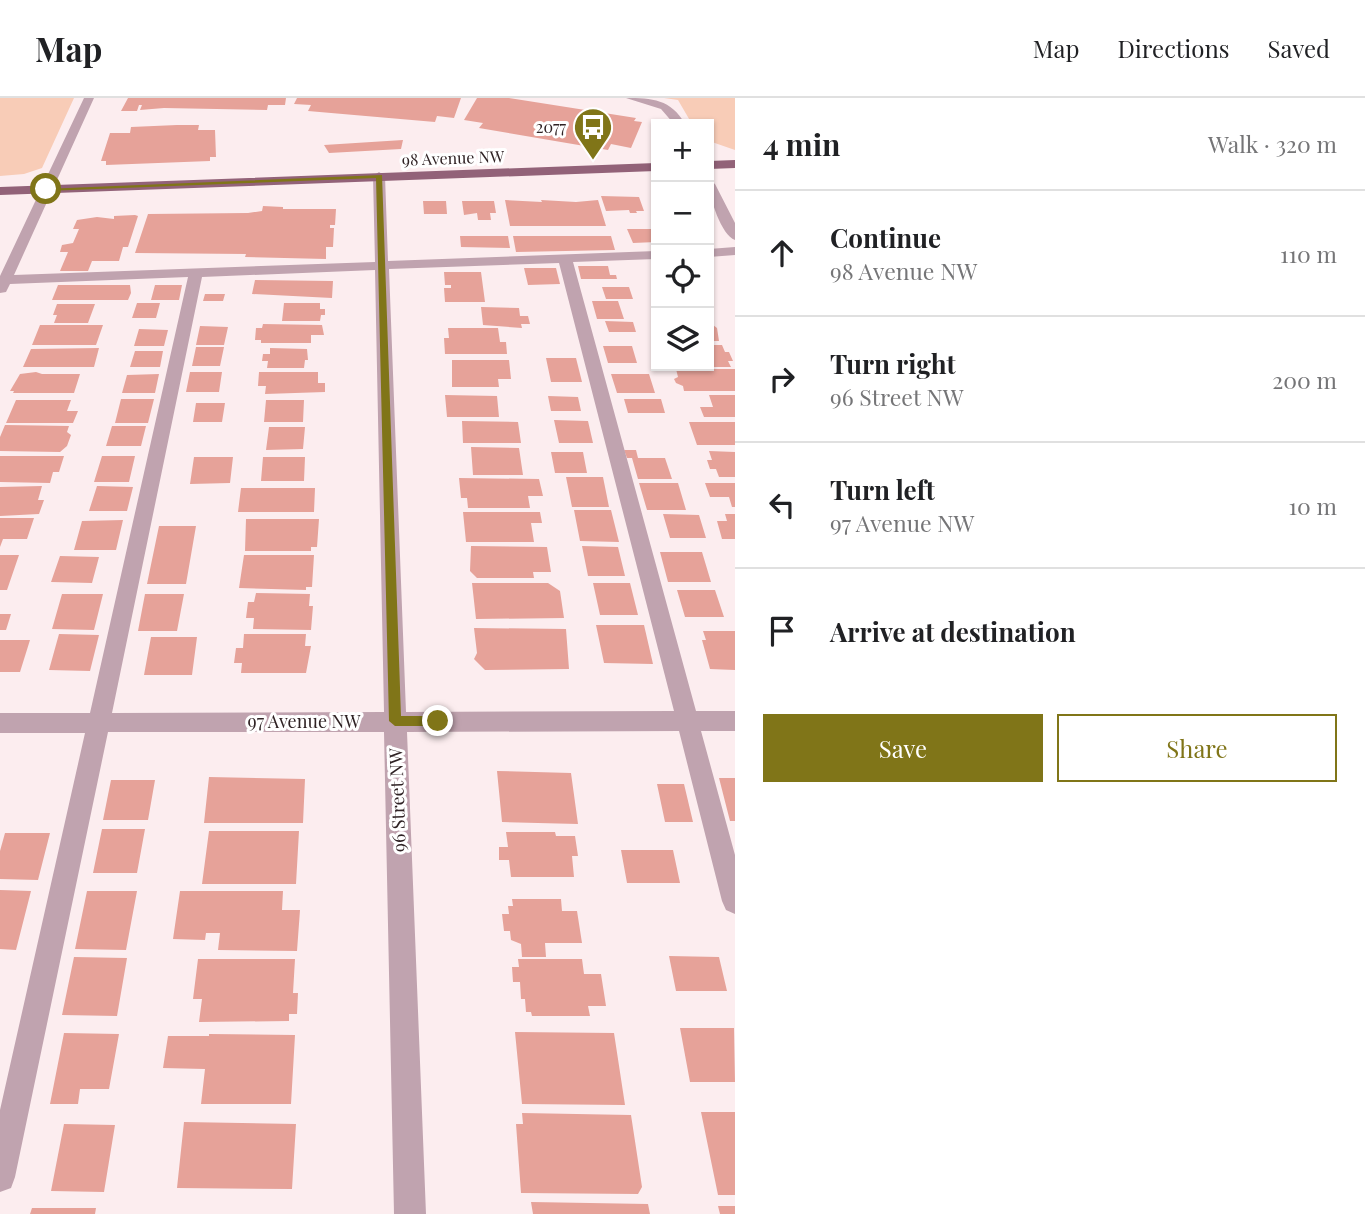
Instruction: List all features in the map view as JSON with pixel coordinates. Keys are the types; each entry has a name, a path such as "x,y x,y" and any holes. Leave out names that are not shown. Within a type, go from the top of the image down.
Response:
{"main road":[{"path":"714,165 735,164"},
{"name":"98 Avenue NW","path":"0,191 651,167"}],"street":[{"path":"89,98 3,285 196,273 651,255"},
{"path":"631,98 651,101 670,109 676,119"},
{"name":"96 Street NW","path":"379,176 410,1214"},
{"path":"714,194 735,236"},
{"path":"714,253 735,251"},
{"path":"565,259 735,901"},
{"path":"0,1177 196,273"},
{"name":"97 Avenue NW","path":"0,723 735,721"}],"shaded area":[{"path":"0,98 74,98 42,168 24,174 0,176"},
{"path":"664,98 735,98 735,150 714,143 714,119 689,119 678,100"}],"building":[{"path":"128,98 286,98 285,105 268,105 267,110 140,110 142,105 139,105 137,111 121,111"},
{"path":"297,98 461,98 454,118 437,116 435,122 308,111 311,105 294,104"},
{"path":"477,98 509,98 636,118 634,121 642,122 631,148 611,144 608,150 479,128 483,123 464,120"},
{"path":"199,125 198,130 215,130 216,157 210,157 210,161 106,165 106,161 101,161 110,133 130,133 131,127"},
{"path":"403,140 401,149 329,153 324,145"},
{"path":"601,196 639,197 644,211 606,211"},
{"path":"505,200 598,200 606,226 510,226"},
{"path":"423,201 446,201 447,214 424,214"},
{"path":"462,201 494,201 496,213 490,213 491,220 478,220 477,213 464,215"},
{"path":"263,206 283,209 336,209 335,225 330,225 330,228 334,228 333,247 326,247 326,259 245,257 246,254 135,253 148,214 248,213 262,211"},
{"path":"114,216 138,216 128,247 123,247 119,261 92,261 88,271 60,271 68,252 60,252 62,245 73,243 79,229 73,229 77,220 97,217 114,219"},
{"path":"627,229 651,229 651,242 633,243"},
{"path":"460,236 508,236 510,248 461,247"},
{"path":"513,236 611,236 615,250 516,252"},
{"path":"578,266 608,266 610,275 616,275 617,279 581,279"},
{"path":"524,268 556,268 560,284 528,285"},
{"path":"444,272 481,272 485,302 445,302 444,288 451,288 451,285 445,285"},
{"path":"255,280 333,281 332,298 252,294"},
{"path":"58,285 130,285 131,293 128,300 52,300"},
{"path":"155,285 182,285 179,300 151,300"},
{"path":"602,287 629,287 633,299 606,299"},
{"path":"205,294 225,294 223,301 203,301"},
{"path":"592,301 618,301 624,319 597,319"},
{"path":"137,303 160,303 156,318 132,318"},
{"path":"284,303 320,303 320,309 325,309 325,315 321,315 320,321 282,321"},
{"path":"57,304 95,304 88,323 54,323 57,315 53,315"},
{"path":"481,307 519,308 520,316 528,316 530,324 521,324 522,328 483,325"},
{"path":"605,321 633,322 636,332 609,332"},
{"path":"263,324 322,325 324,335 311,335 311,343 261,343 261,340 255,340 256,328 262,328"},
{"path":"40,325 103,325 96,345 32,345"},
{"path":"200,326 228,327 224,345 196,345"},
{"path":"714,326 717,328 719,341 714,341"},
{"path":"448,328 498,328 500,342 506,342 507,354 445,354 444,338 449,338"},
{"path":"139,329 168,330 164,346 134,346"},
{"path":"714,345 722,345 725,352 729,352 733,361 728,361 731,367 714,367"},
{"path":"603,346 632,346 637,363 608,363"},
{"path":"196,347 224,347 220,366 192,366"},
{"path":"99,348 94,367 23,367 31,349"},
{"path":"270,348 307,349 308,360 305,360 304,368 267,368 268,361 262,361 263,354 270,354"},
{"path":"135,351 163,351 160,367 130,367"},
{"path":"546,358 576,358 582,382 551,382"},
{"path":"452,360 509,360 511,379 498,379 499,387 452,387"},
{"path":"735,369 735,391 684,391 683,386 674,379 678,377 676,371"},
{"path":"190,372 222,372 219,392 186,392"},
{"path":"259,372 318,372 318,383 325,383 325,392 265,394 266,386 258,386"},
{"path":"20,374 80,374 74,393 10,391"},
{"path":"159,374 155,393 122,393 127,375"},
{"path":"611,374 649,374 655,393 617,393"},
{"path":"445,395 497,396 499,417 447,417"},
{"path":"709,395 735,395 735,417 704,417 700,407 713,407"},
{"path":"548,396 578,397 581,411 551,411"},
{"path":"121,399 154,399 148,423 115,423"},
{"path":"624,399 661,399 665,413 628,413"},
{"path":"16,400 71,400 67,411 78,411 73,423 6,423"},
{"path":"266,400 304,400 303,422 264,422"},
{"path":"196,403 225,403 222,422 193,422"},
{"path":"554,420 588,421 593,443 559,443"},
{"path":"462,421 518,422 521,443 463,443"},
{"path":"689,422 735,422 735,445 697,445"},
{"path":"5,425 69,426 67,432 71,435 67,446 60,452 0,451 0,437"},
{"path":"112,426 146,426 141,446 106,446"},
{"path":"269,427 305,427 303,449 266,450"},
{"path":"471,447 519,448 523,475 473,475"},
{"path":"624,450 636,450 638,458 665,458 672,479 638,479 632,458 627,458"},
{"path":"709,451 735,452 735,477 719,477 716,469 710,469 707,460 712,460"},
{"path":"551,452 583,452 587,473 555,473"},
{"path":"0,456 64,456 59,472 53,472 50,483 0,482"},
{"path":"102,456 135,456 129,482 94,482"},
{"path":"194,457 233,457 230,483 190,484"},
{"path":"263,457 305,457 304,481 261,481"},
{"path":"566,477 603,477 609,507 572,507"},
{"path":"459,478 539,479 543,496 528,496 530,508 468,508 467,498 461,498"},
{"path":"639,483 678,483 686,510 647,510"},
{"path":"705,483 735,483 735,507 732,507 729,497 710,497"},
{"path":"42,486 38,500 44,500 39,514 0,516 0,487"},
{"path":"97,486 133,487 127,511 89,511"},
{"path":"241,488 315,488 314,512 238,512"},
{"path":"574,510 611,510 619,542 580,541"},
{"path":"463,512 540,512 542,523 531,523 534,542 466,542"},
{"path":"663,514 699,515 706,538 670,538"},
{"path":"725,514 735,514 735,539 722,539 717,521 727,521"},
{"path":"0,518 34,518 27,539 3,539 0,547"},
{"path":"246,519 319,519 317,547 311,547 311,551 245,551"},
{"path":"123,520 116,550 74,550 82,521"},
{"path":"159,526 196,526 186,584 147,584"},
{"path":"471,546 547,547 551,572 533,572 534,578 477,578 470,571"},
{"path":"582,546 618,547 625,576 588,576"},
{"path":"660,552 702,552 711,582 668,582"},
{"path":"0,555 19,555 7,590 0,590"},
{"path":"244,555 314,555 312,587 306,587 306,590 239,588"},
{"path":"60,556 99,557 92,583 51,582"},
{"path":"472,583 548,583 560,591 564,618 476,619"},
{"path":"593,583 630,583 638,615 600,615"},
{"path":"677,590 715,590 724,617 685,617"},
{"path":"256,593 310,594 309,606 313,606 311,630 253,629 254,618 246,618 248,602 254,602"},
{"path":"62,594 103,594 94,630 52,629"},
{"path":"145,594 184,594 177,631 138,631"},
{"path":"0,614 11,614 6,630 0,630"},
{"path":"596,625 644,625 653,664 604,663"},
{"path":"474,628 566,629 569,669 485,670 474,659 477,653"},
{"path":"703,631 735,631 735,670 710,669 702,640 706,640"},
{"path":"59,634 99,635 90,671 49,670"},
{"path":"244,634 306,634 305,646 311,646 306,673 241,673 242,663 234,663 236,648 243,648"},
{"path":"151,637 197,637 192,675 144,675"},
{"path":"0,640 30,640 20,672 0,672"},
{"path":"497,771 571,773 578,824 502,822"},
{"path":"209,777 305,779 303,823 204,823"},
{"path":"719,778 735,778 735,821 730,821"},
{"path":"111,780 155,780 148,820 103,820"},
{"path":"657,784 684,784 693,822 665,822"},
{"path":"102,829 145,829 137,873 93,873"},
{"path":"209,831 299,831 296,884 202,884"},
{"path":"506,832 555,832 556,836 575,836 578,856 572,856 574,877 511,877 509,860 499,860 499,847 508,847"},
{"path":"5,833 50,833 38,880 0,879 0,851"},
{"path":"621,850 673,850 680,883 627,883"},
{"path":"0,890 31,891 16,950 0,949"},
{"path":"87,891 137,891 126,950 75,949"},
{"path":"180,891 283,891 282,910 300,910 297,951 218,950 220,933 206,933 205,940 173,939"},
{"path":"512,899 561,899 562,911 577,911 582,943 545,943 546,957 522,957 521,944 511,940 510,931 504,931 502,914 509,914 508,906 513,906"},
{"path":"669,956 719,957 727,991 676,991"},
{"path":"74,957 127,958 117,1016 62,1015"},
{"path":"198,959 295,959 293,993 298,993 297,1014 289,1014 289,1021 199,1022 202,999 193,999"},
{"path":"518,959 582,959 584,974 601,974 606,1006 588,1006 590,1016 532,1016 531,1012 526,1012 525,999 521,999 520,982 513,982 512,967 519,967"},
{"path":"680,1028 734,1028 735,1082 690,1082"},
{"path":"515,1032 614,1033 625,1105 522,1104"},
{"path":"64,1033 119,1034 109,1089 80,1089 78,1104 50,1104"},
{"path":"295,1035 291,1104 201,1104 205,1069 163,1068 168,1036"},
{"path":"701,1112 735,1112 735,1195 718,1195"},
{"path":"522,1113 631,1115 642,1187 638,1194 521,1193 516,1124 523,1124"},
{"path":"184,1122 296,1124 292,1189 177,1188"},
{"path":"64,1124 115,1125 104,1192 51,1191"},
{"path":"531,1202 648,1204 650,1214 533,1214"},
{"path":"718,1206 735,1206 735,1214 720,1214"},
{"path":"32,1208 96,1208 95,1214 30,1214"}],"place":[{"name":"2077","path":"593,161"}],"route":[{"path":"46,189 379,176 395,721 438,721"}]}
